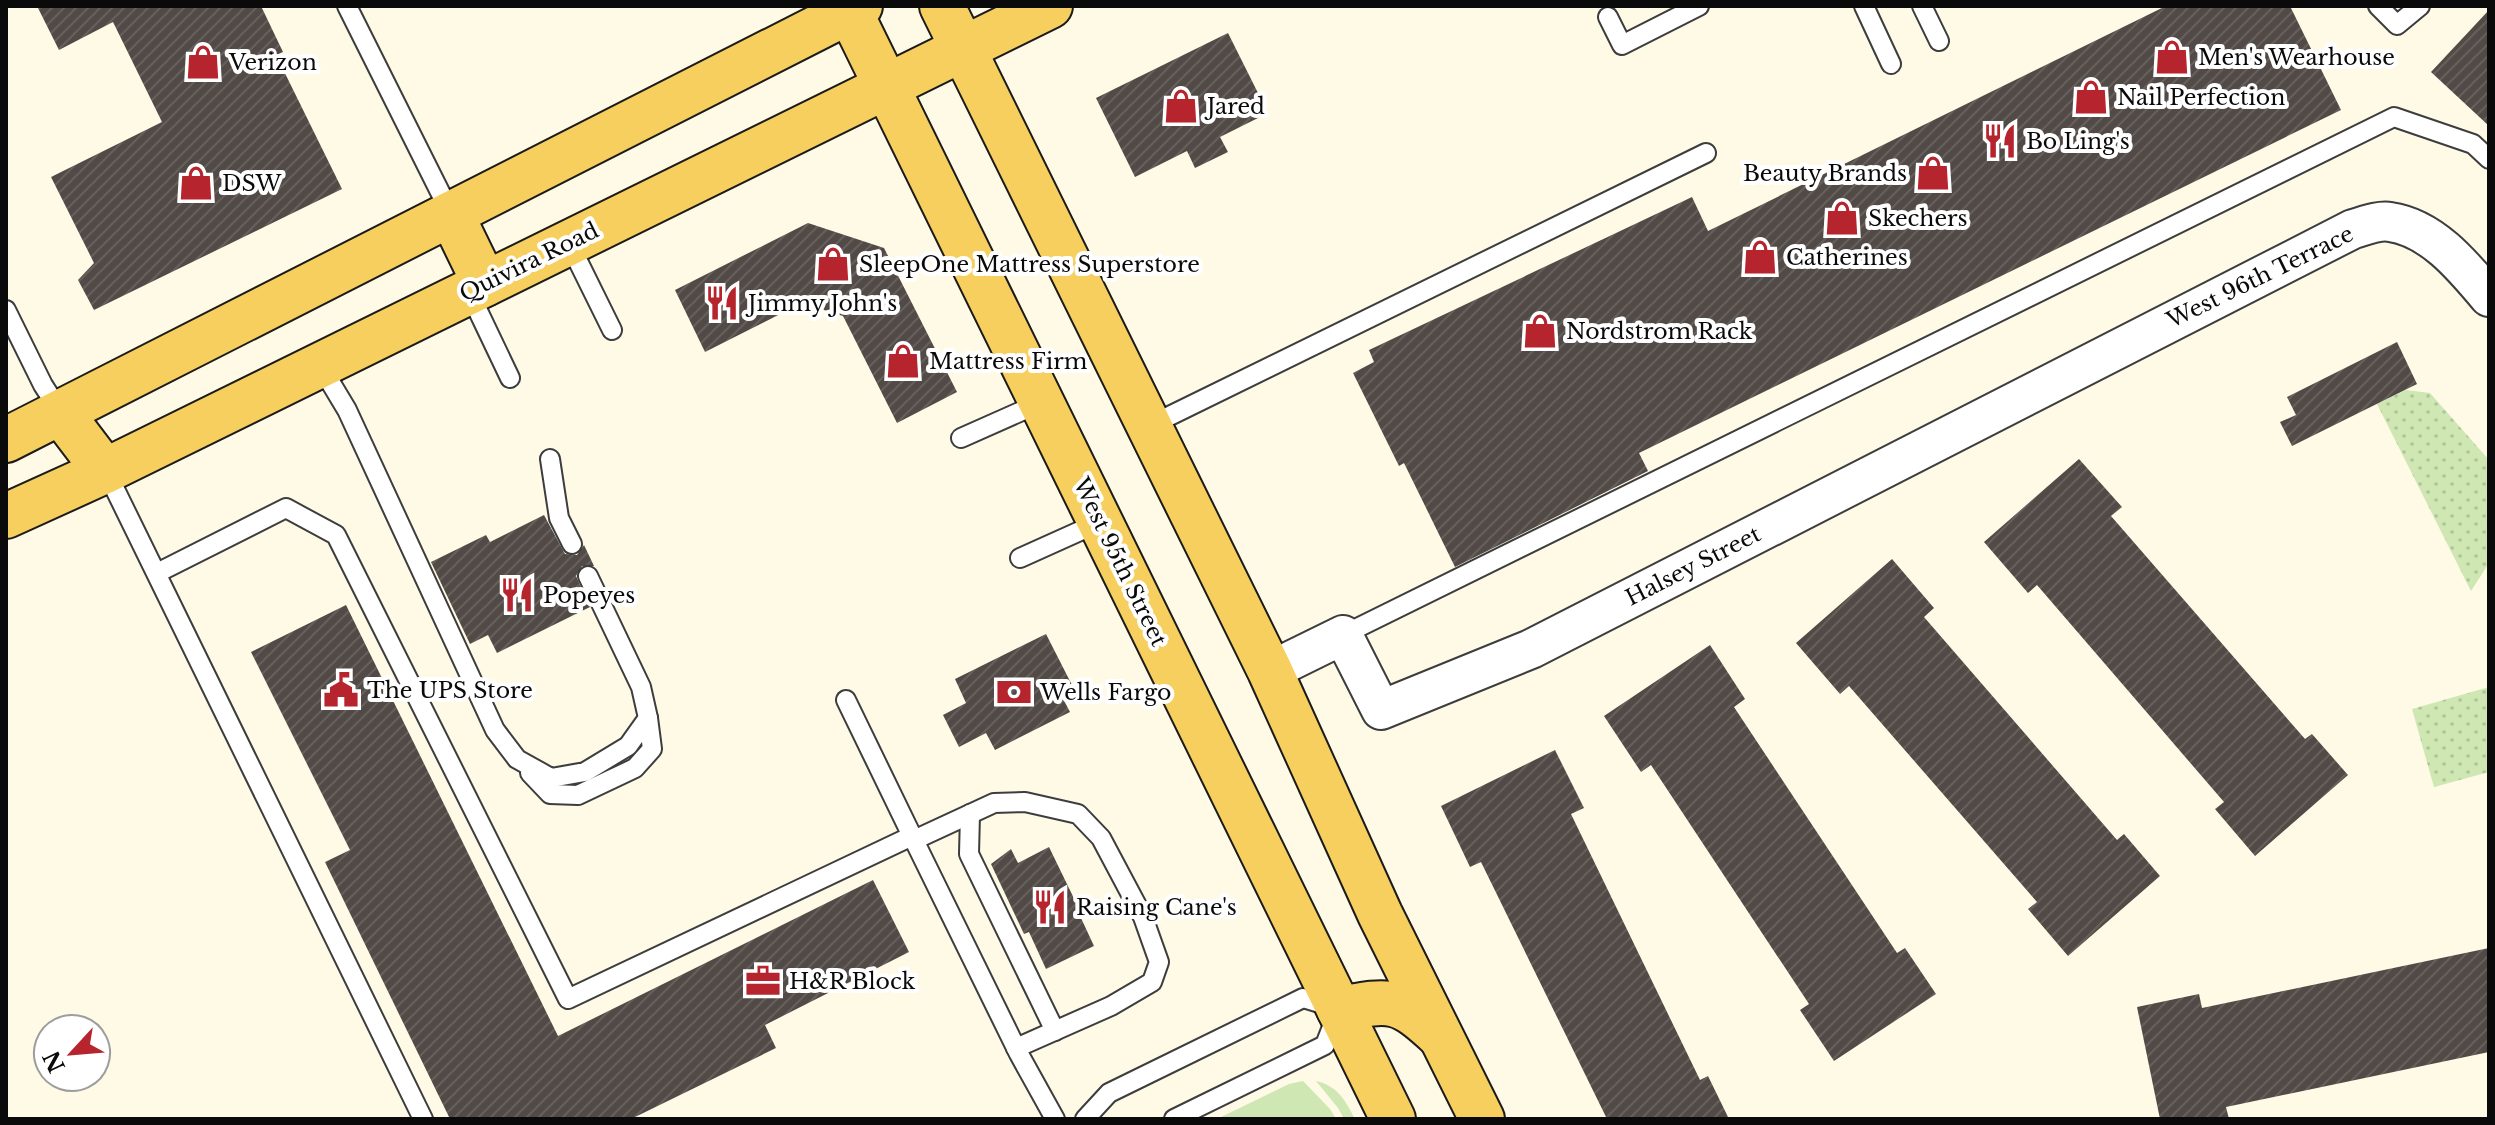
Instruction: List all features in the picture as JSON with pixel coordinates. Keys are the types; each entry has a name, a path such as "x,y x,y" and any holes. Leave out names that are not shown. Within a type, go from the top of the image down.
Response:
{"main road":[{"path":"942,6 1270,671 1380,914 1482,1119"},
{"name":"Quivira Road","path":"6,516 105,471 1050,6"},
{"path":"6,440 852,8"},
{"name":"West 95th Street","path":"852,8 885,87 1393,1119"},
{"path":"451,214 477,288"},
{"path":"61,413 105,471"},
{"path":"1339,1009 1369,973 1381,950 1380,914"},
{"path":"1339,1009 1380,1001 1412,1010 1443,1039"}],"street":[{"name":"West 96th Terrace","path":"2146,334 2353,229 2387,221 2420,230 2464,267 2489,297"},
{"name":"Halsey Street","path":"1343,635 1381,710 1531,649 2146,334"},
{"path":"1270,671 1343,635"}],"lane":[{"path":"347,6 451,214"},
{"path":"1608,17 1622,45 1699,6"},
{"path":"1864,6 1891,64"},
{"path":"1922,6 1939,41"},
{"path":"2378,6 2397,25 2420,6"},
{"path":"1343,635 2394,117 2473,144 2489,159"},
{"path":"1149,426 1706,153"},
{"path":"568,243 612,330"},
{"path":"477,288 510,378"},
{"path":"6,310 43,385 61,413"},
{"path":"320,365 365,447 495,730 517,759 551,778 585,772 628,746 648,718 641,687 588,576"},
{"path":"961,438 1042,402"},
{"path":"550,459 559,518 572,544"},
{"path":"105,471 423,1119"},
{"path":"157,573 286,508 336,535 568,999 994,803 1025,802 1078,814 1101,838 1143,917 1159,962 1152,982 1111,1006 1016,1048"},
{"path":"1020,558 1100,522"},
{"path":"846,700 1016,1048 1055,1119"},
{"path":"970,814 969,854 1055,1031"},
{"path":"1085,1119 1109,1093 1303,998 1339,1009 1325,1045 1174,1119"}],"green space":[{"path":"2406,390 2430,393 2489,460 2489,563 2471,591 2377,404"},
{"path":"2489,687 2489,772 2434,787 2412,709"},
{"path":"1303,1081 1336,1119 1217,1119 1289,1084"},
{"path":"1316,1081 1335,1090 1355,1119 1344,1119"}],"building":[{"name":"DSW","path":"37,6 261,6 283,52 276,55 342,189 94,310 78,280 94,263 51,177 162,122 113,22 59,50"},
{"path":"2166,6 2290,6 2341,110 1639,453 1648,471 1455,567 1404,463 1399,466 1353,373 1374,362 1369,350 1692,197 1708,231"},
{"path":"2489,10 2489,126 2431,72"},
{"path":"1228,33 1268,113 1220,137 1228,152 1195,168 1187,151 1135,177 1096,98"},
{"path":"808,223 884,248 957,392 897,423 843,316 802,303 705,352 675,290"},
{"path":"2397,342 2417,384 2292,446 2280,422 2296,415 2287,397"},
{"path":"2079,459 2122,507 2111,516 2305,739 2312,734 2348,775 2255,856 2215,809 2224,802 2037,585 2028,593 1984,542"},
{"name":"Popeyes","path":"544,515 565,554 577,555 584,545 594,566 582,566 576,576 590,607 497,653 488,635 470,644 431,562 486,535 490,542"},
{"path":"1892,559 1934,608 1924,617 2117,840 2124,834 2160,876 2068,956 2028,909 2037,902 1849,686 1840,694 1796,643"},
{"path":"346,605 558,1036 873,880 909,952 765,1025 776,1048 631,1119 450,1119 325,862 350,850 251,652"},
{"name":"Wells Fargo","path":"1046,634 1074,689 1061,695 1070,712 995,750 986,733 959,747 943,715 966,703 955,679"},
{"path":"1710,645 1745,699 1734,707 1897,953 1905,948 1936,994 1834,1061 1800,1010 1809,1004 1651,765 1641,772 1604,716"},
{"path":"1555,750 1584,808 1571,814 1700,1080 1708,1076 1729,1119 1607,1119 1481,862 1470,867 1441,806"},
{"name":"Raising Cane's","path":"1049,847 1094,946 1046,969 1029,932 1024,934 991,864 1011,849 1018,863"},
{"path":"2489,948 2489,1052 2226,1107 2229,1119 2160,1119 2137,1007 2199,994 2202,1008"}],"place":[{"name":"Men's Wearhouse","path":"2172,57"},
{"name":"Verizon","path":"203,62"},
{"name":"Nail Perfection","path":"2091,97"},
{"name":"Jared","path":"1181,106"},
{"name":"Bo Ling's","path":"2000,141"},
{"name":"Beauty Brands","path":"1933,173"},
{"name":"DSW","path":"196,183"},
{"name":"Skechers","path":"1842,218"},
{"name":"Catherines","path":"1760,257"},
{"name":"SleepOne Mattress Superstore","path":"833,264"},
{"name":"Jimmy John's","path":"722,303"},
{"name":"Nordstrom Rack","path":"1540,331"},
{"name":"Mattress Firm","path":"903,361"},
{"name":"Popeyes","path":"517,595"},
{"name":"The UPS Store","path":"341,690"},
{"name":"Wells Fargo","path":"1014,692"},
{"name":"Raising Cane's","path":"1050,907"},
{"name":"H&R Block","path":"763,981"}]}
